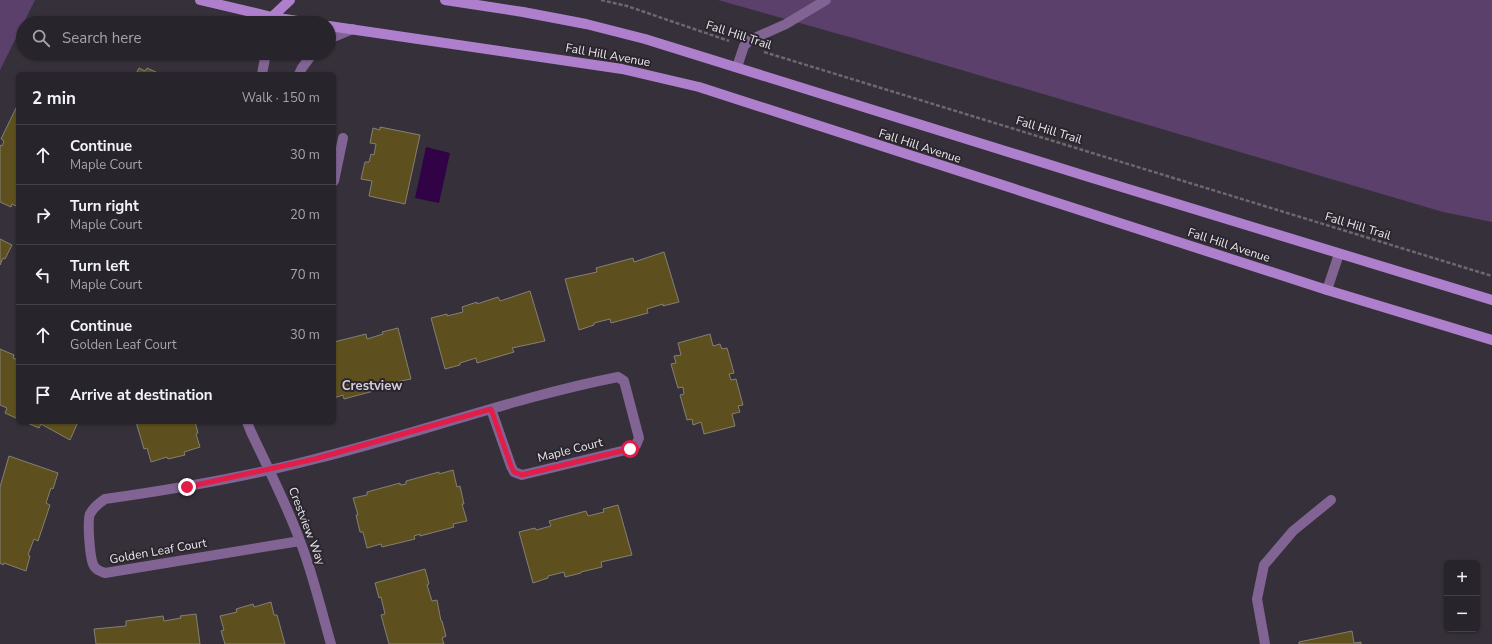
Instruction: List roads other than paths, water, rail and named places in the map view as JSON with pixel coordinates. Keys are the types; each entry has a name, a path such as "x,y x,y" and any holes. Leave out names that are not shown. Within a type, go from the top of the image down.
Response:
{"main road":[{"path":"200,0 258,16"},
{"path":"276,16 290,0"},
{"name":"Fall Hill Avenue","path":"445,0 523,12 586,24 645,38 1089,177 1492,300"},
{"name":"Fall Hill Avenue","path":"336,27 622,69 699,87 1327,290 1492,340"}],"street":[{"path":"737,67 744,46 750,40 786,24 826,0"},
{"path":"336,36 353,29"},
{"path":"262,72 265,60"},
{"path":"300,72 308,60"},
{"path":"336,171 343,138"},
{"path":"1327,290 1339,254"},
{"name":"Maple Court","path":"269,469 315,459 491,409 576,386 618,377 624,381 640,438 636,445 630,449 522,475 514,472 511,466 491,409"},
{"name":"Crestview Way","path":"249,424 251,432 282,495 308,561 331,644"},
{"name":"Golden Leaf Court","path":"269,469 187,487 105,499 91,512 88,522 93,564 98,570 105,573 300,541"},
{"path":"1264,644 1257,598 1264,565 1293,531 1331,500"}],"district":[{"name":"Crestview","path":"372,386"}]}
